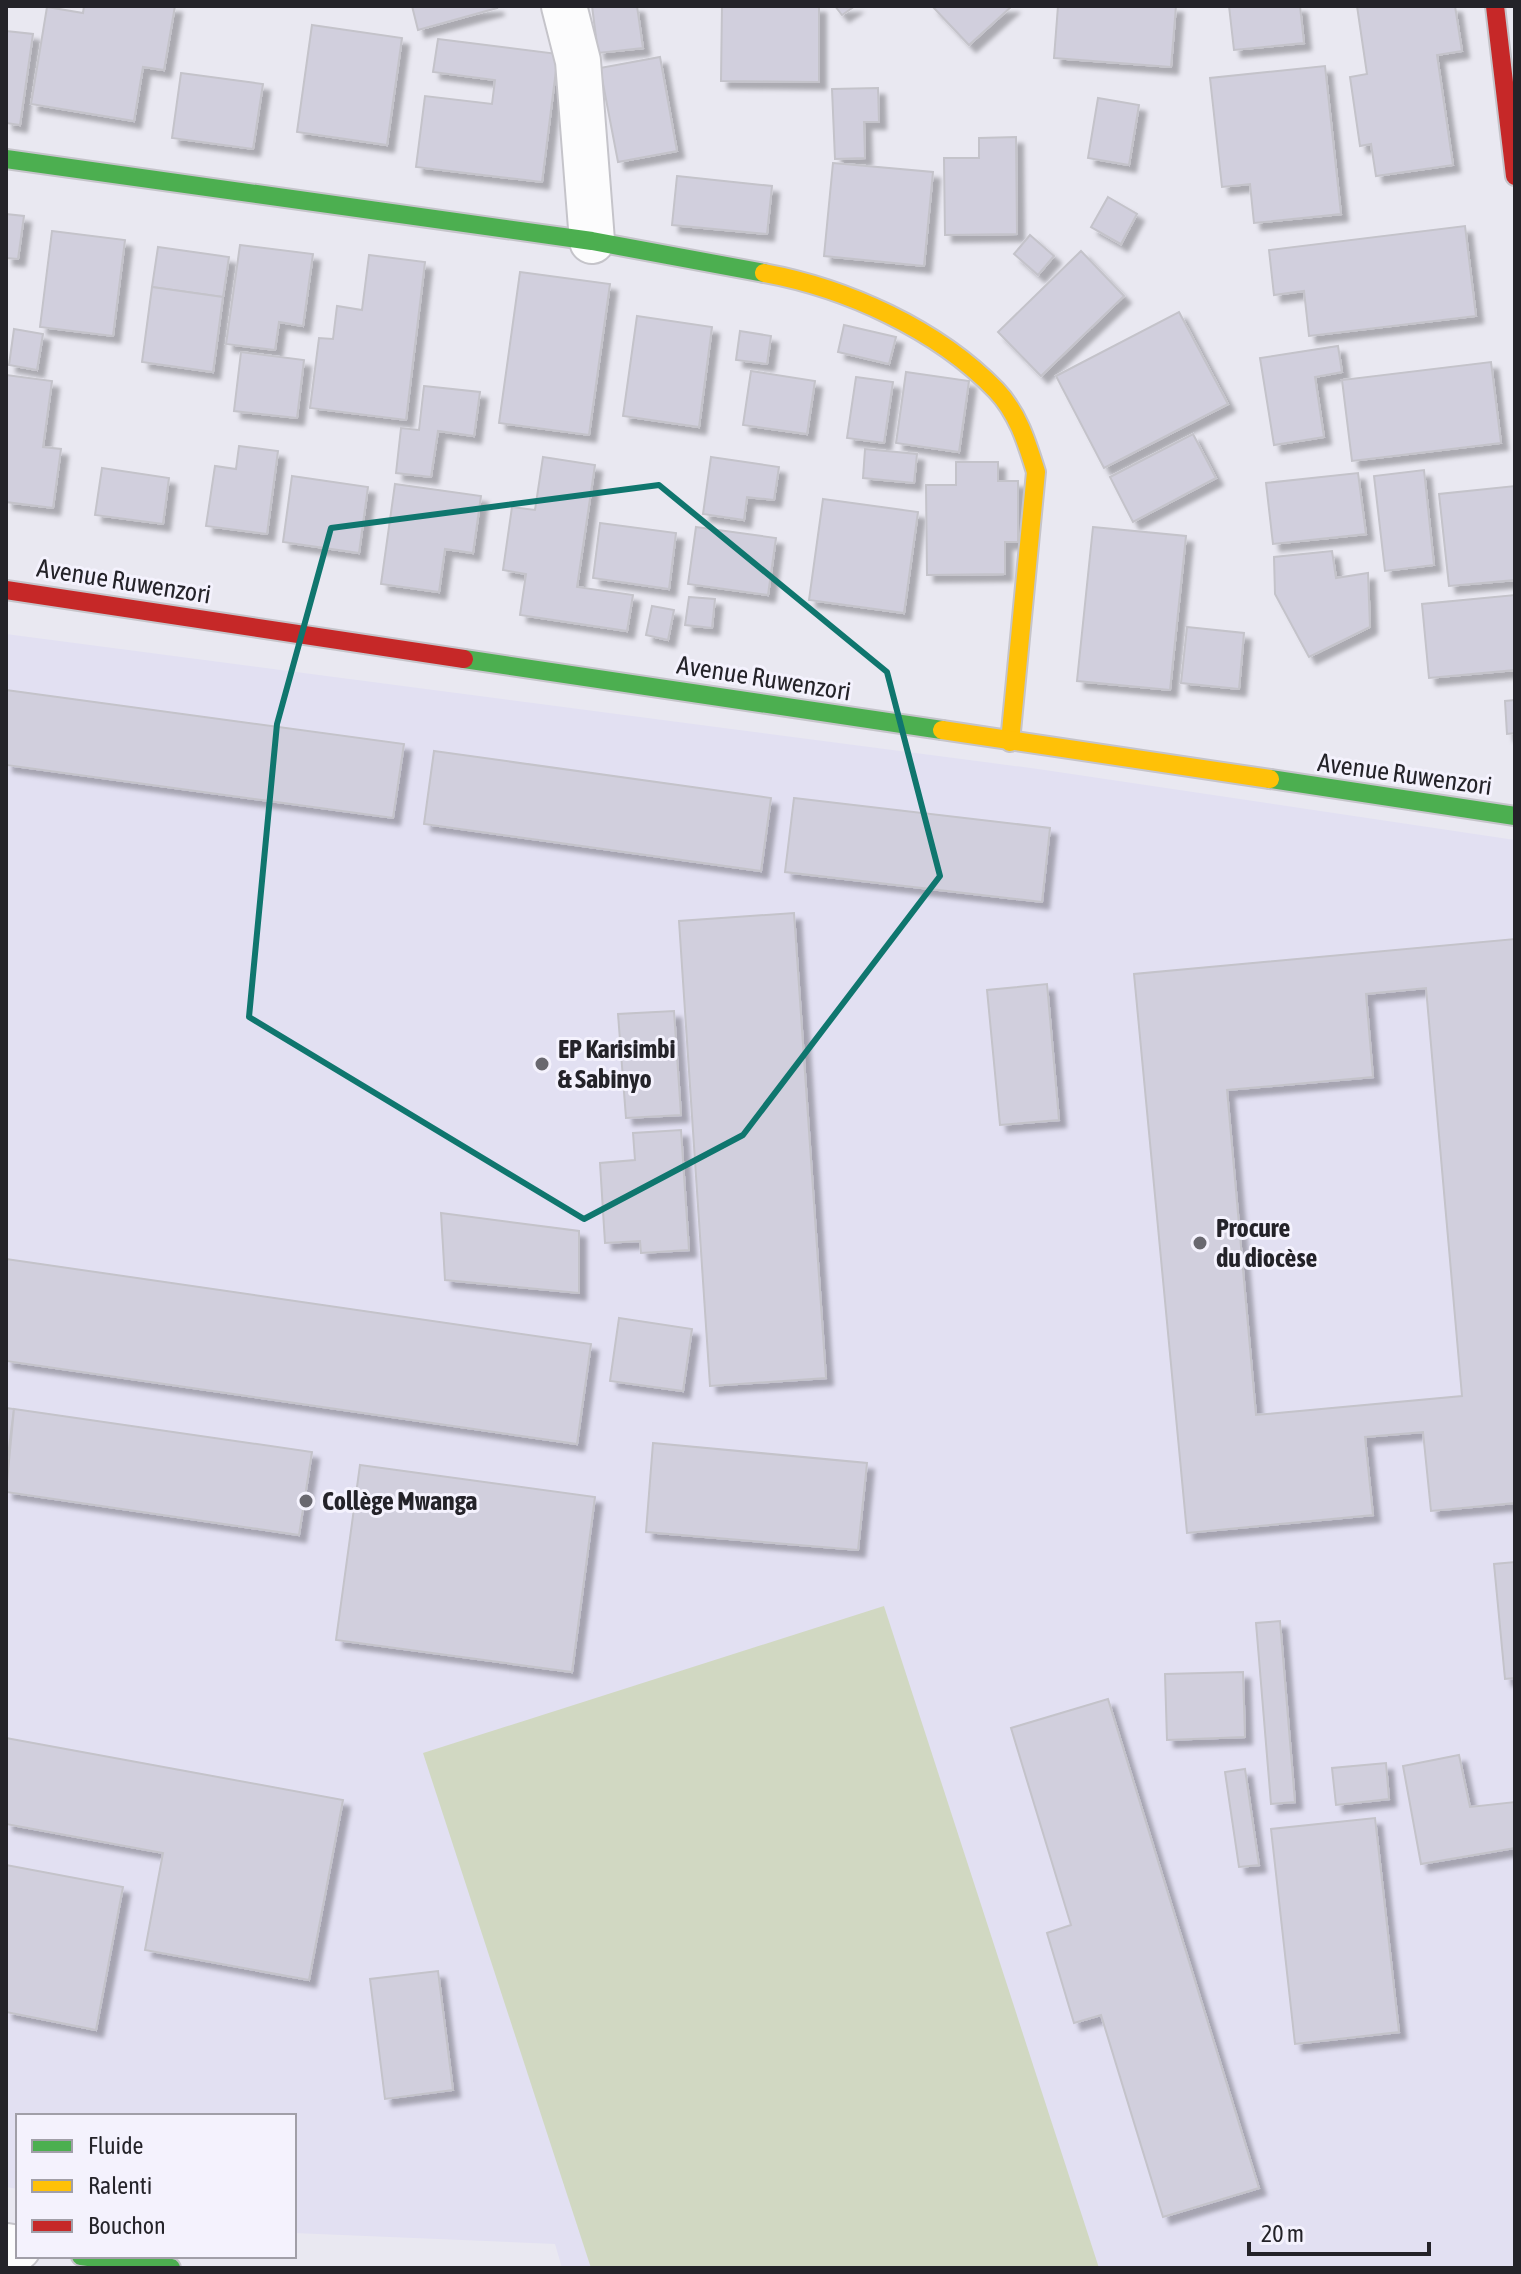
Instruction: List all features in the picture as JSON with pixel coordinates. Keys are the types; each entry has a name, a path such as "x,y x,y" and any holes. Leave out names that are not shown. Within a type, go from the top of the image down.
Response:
{"street":[{"path":"564,6 578,61 592,241"},
{"path":"1495,6 1515,176"},
{"path":"6,159 592,241 802,280 854,296 948,350 997,391 1023,430 1036,472 1010,742"},
{"name":"Avenue Ruwenzori","path":"6,590 1515,816"},
{"path":"96,2258 171,2268"}],"highlighted area":[{"path":"659,485 887,672 940,876 743,1135 584,1219 249,1017 277,724 331,528"}],"shaded area":[{"name":"Collège Mwanga","path":"6,634 1038,769 1515,840 1515,2268 562,2268 555,2244 296,2233 296,2114 16,2114 16,2189 6,2187"}],"green space":[{"path":"884,1606 1099,2268 591,2268 423,1753"}],"building":[{"path":"84,6 175,6 164,70 143,67 134,121 31,104 47,7 83,13"},
{"path":"412,6 496,6 497,8 418,30"},
{"path":"592,6 637,6 643,48 598,53"},
{"path":"722,6 819,6 819,82 721,81"},
{"path":"835,6 855,6 842,15"},
{"path":"932,6 1012,6 969,45"},
{"path":"1058,6 1176,6 1171,67 1054,58"},
{"path":"1229,6 1300,6 1304,43 1234,50"},
{"path":"1357,6 1455,6 1462,51 1437,55 1453,165 1376,176 1371,144 1360,146 1350,77 1367,74"},
{"path":"312,25 402,38 387,145 297,132"},
{"path":"6,31 33,34 20,125 6,123"},
{"path":"438,39 558,54 542,182 416,167 425,96 492,104 495,80 433,72"},
{"path":"660,57 677,151 618,162 600,68"},
{"path":"1325,66 1341,214 1254,223 1250,184 1222,187 1210,78"},
{"path":"181,73 263,84 253,149 172,138"},
{"path":"878,88 879,122 864,122 865,158 835,159 832,89"},
{"path":"1098,98 1139,105 1129,165 1088,158"},
{"path":"1016,137 1017,234 945,235 944,158 979,158 979,138"},
{"path":"833,163 933,172 924,266 824,256"},
{"path":"677,176 772,186 767,234 672,225"},
{"path":"1108,197 1137,214 1121,244 1091,227"},
{"path":"6,214 24,216 18,259 6,258"},
{"path":"1465,226 1476,316 1309,336 1304,291 1274,295 1269,250"},
{"path":"52,231 125,240 113,336 40,327"},
{"path":"1030,235 1054,256 1038,275 1014,254"},
{"path":"240,245 313,254 303,326 279,322 275,350 226,344"},
{"path":"158,247 229,257 223,297 152,287"},
{"path":"1081,251 1124,296 1041,376 998,332"},
{"path":"369,255 425,262 406,420 310,408 319,338 333,339 337,306 362,310"},
{"path":"520,272 610,284 589,435 499,423"},
{"path":"152,287 223,297 213,372 142,362"},
{"path":"1179,312 1228,404 1104,468 1056,376"},
{"path":"637,316 712,327 699,427 623,416"},
{"path":"844,325 896,337 889,364 838,352"},
{"path":"14,329 43,334 37,370 9,365"},
{"path":"740,331 771,336 767,364 736,360"},
{"path":"1338,346 1342,372 1315,377 1324,437 1274,445 1260,358"},
{"path":"241,352 304,360 297,418 234,411"},
{"path":"1491,362 1501,443 1352,461 1342,380"},
{"path":"751,371 815,381 807,434 743,425"},
{"path":"906,372 969,381 959,452 896,443"},
{"path":"6,375 52,381 43,447 61,449 53,508 6,502"},
{"path":"856,377 893,382 884,443 847,438"},
{"path":"424,386 480,392 474,436 438,431 431,477 396,473 401,428 419,430"},
{"path":"1193,434 1216,478 1133,522 1110,477"},
{"path":"239,446 278,451 267,534 206,526 215,466 236,469"},
{"path":"865,449 917,454 914,483 863,478"},
{"path":"543,457 595,465 577,587 633,595 627,631 520,615 526,574 503,570 512,507 535,510"},
{"path":"711,457 779,467 774,500 747,497 744,520 703,514"},
{"path":"956,462 998,462 998,481 1018,481 1018,542 1005,542 1005,574 927,575 926,485 956,485"},
{"path":"102,468 169,478 163,524 95,515"},
{"path":"1424,470 1434,565 1385,571 1374,476"},
{"path":"1358,473 1366,534 1273,544 1266,483"},
{"path":"292,476 368,487 359,553 283,542"},
{"path":"395,484 481,496 473,553 445,549 439,592 381,584"},
{"path":"1515,486 1515,580 1449,586 1439,494"},
{"path":"823,499 918,512 904,613 809,600"},
{"path":"600,523 676,533 669,589 593,578"},
{"path":"696,527 776,538 768,595 688,584"},
{"path":"1093,527 1186,536 1170,690 1077,681"},
{"path":"1332,551 1336,578 1368,573 1370,627 1309,657 1275,594 1274,557"},
{"path":"1515,595 1515,670 1429,678 1422,604"},
{"path":"689,597 715,599 712,628 685,625"},
{"path":"652,606 674,610 668,640 646,635"},
{"path":"1187,627 1244,633 1239,689 1181,683"},
{"path":"6,690 404,744 393,818 6,765"},
{"path":"1515,700 1515,733 1507,734 1505,701"},
{"path":"434,751 771,798 761,871 424,824"},
{"path":"794,798 1050,828 1042,902 785,872"},
{"path":"794,913 826,1378 710,1386 679,921"},
{"name":"Procure du diocèse","path":"1515,939 1515,1503 1431,1511 1423,1432 1365,1437 1373,1515 1187,1533 1134,974","holes":["1426,988 1462,1396 1256,1415 1227,1090 1373,1077 1366,994"]},
{"path":"1047,984 1059,1120 1000,1125 987,990"},
{"path":"674,1011 681,1115 626,1118 618,1014"},
{"path":"681,1130 689,1250 641,1253 640,1241 605,1243 600,1163 635,1160 633,1133"},
{"path":"441,1213 579,1231 579,1293 445,1280"},
{"path":"6,1259 591,1344 577,1444 6,1361"},
{"path":"619,1318 692,1329 683,1391 610,1381"},
{"path":"6,1408 14,1409 6,1471"},
{"path":"14,1409 312,1452 299,1535 6,1492"},
{"path":"653,1443 867,1463 858,1550 646,1532"},
{"path":"360,1465 595,1497 572,1672 336,1640"},
{"path":"1515,1562 1515,1678 1505,1679 1494,1564"},
{"path":"1280,1621 1295,1802 1271,1804 1256,1623"},
{"path":"1243,1672 1245,1737 1167,1740 1165,1674"},
{"path":"1108,1699 1259,2188 1163,2217 1101,2015 1074,2023 1047,1933 1071,1925 1011,1728"},
{"path":"6,1738 343,1800 309,1980 145,1950 163,1853 6,1824"},
{"path":"1459,1755 1470,1807 1515,1802 1515,1848 1421,1864 1403,1766"},
{"path":"1386,1763 1389,1799 1336,1805 1332,1768"},
{"path":"1245,1769 1259,1865 1239,1867 1225,1772"},
{"path":"1375,1818 1399,2032 1295,2044 1271,1829"},
{"path":"6,1865 123,1887 96,2030 6,2012"},
{"path":"438,1971 453,2090 385,2099 370,1979"}],"traffic: fast":[{"path":"6,159 592,241 764,273"},
{"path":"464,659 942,730"},
{"path":"1270,779 1515,816"},
{"path":"96,2258 171,2268"}],"traffic: slow":[{"path":"764,273 827,289 889,314 918,330 972,368 1004,399 1016,418 1036,472 1010,742"},
{"path":"942,730 1270,779"}],"traffic: jam":[{"path":"1495,6 1515,176"},
{"path":"6,590 464,659"}],"place":[{"name":"EP Karisimbi & Sabinyo","path":"542,1064"},
{"name":"Procure du diocèse","path":"1200,1243"},
{"name":"Collège Mwanga","path":"306,1501"}]}
